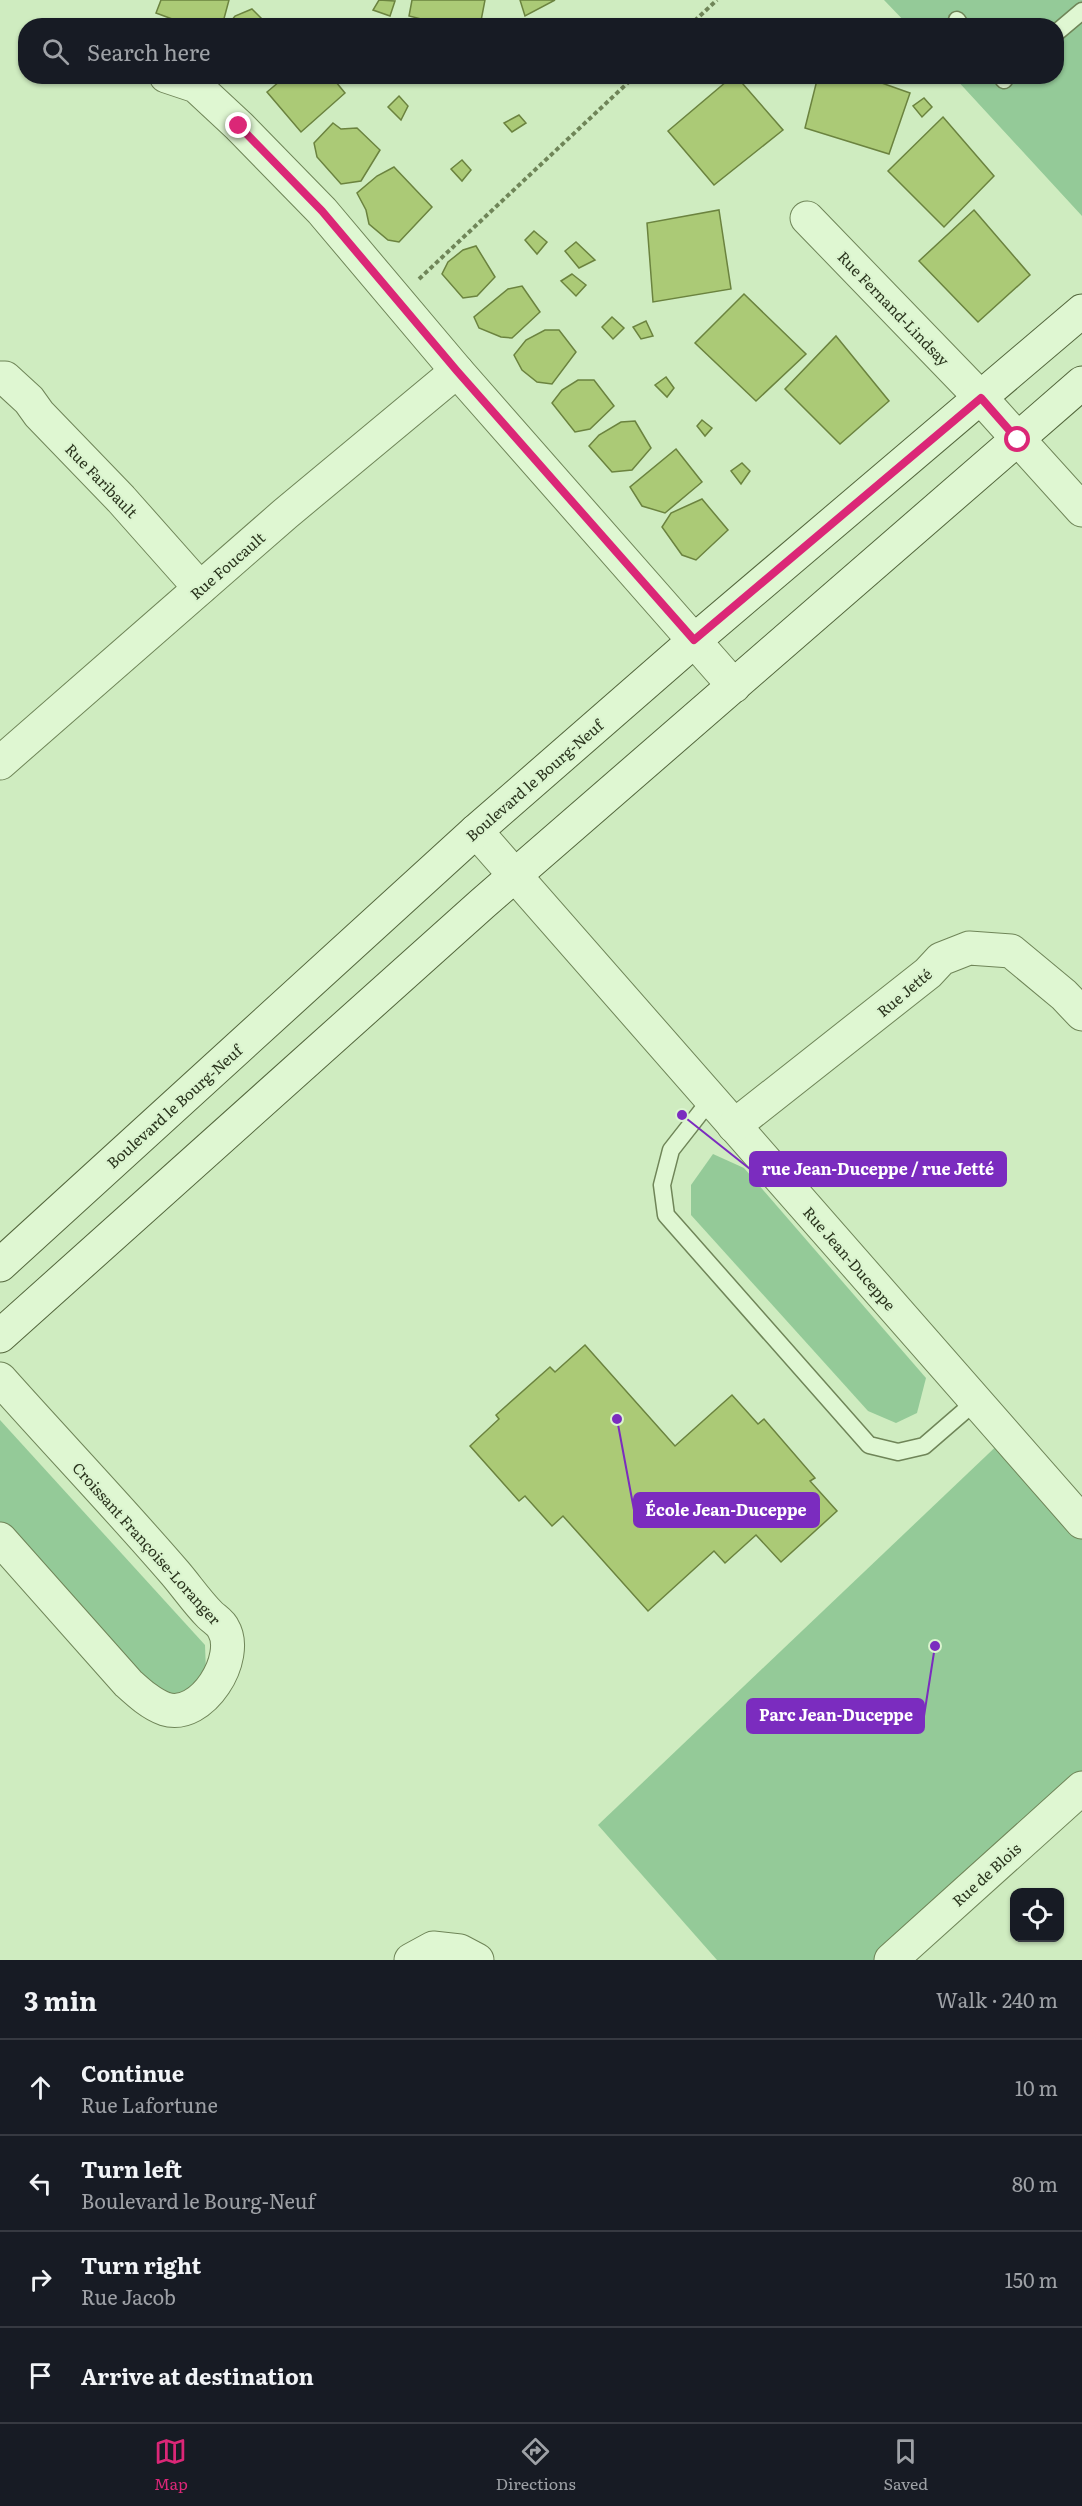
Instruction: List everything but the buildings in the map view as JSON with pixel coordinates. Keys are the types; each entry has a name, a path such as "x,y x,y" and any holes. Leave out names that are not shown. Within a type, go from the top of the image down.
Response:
{"street":[{"path":"190,84 196,86 239,126 322,211 457,371 734,686"},
{"name":"Rue Fernand-Lindsay","path":"807,218 981,398 1082,510"},
{"name":"Boulevard le Bourg-Neuf","path":"0,1265 476,831 694,640 1082,311"},
{"name":"Rue Foucault","path":"0,763 200,588 457,371"},
{"name":"Rue Faribault","path":"0,378 5,378 29,400 39,414 121,498 200,588"},
{"path":"0,1336 515,876 1082,383"},
{"name":"Rue Jean-Duceppe","path":"476,831 1082,1522"},
{"name":"Rue Jetté","path":"734,1126 928,973 941,959 969,948 1011,951 1064,995 1082,1014"},
{"name":"Croissant Françoise-Loranger","path":"0,1379 145,1538 223,1628 229,1646 217,1684 203,1699 185,1709 167,1709 143,1696 128,1683 0,1539"},
{"name":"Rue de Blois","path":"891,1960 1082,1788"},
{"path":"411,1960 434,1948 460,1951 477,1960"}],"lane":[{"path":"1064,26 1082,11"},
{"path":"711,1099 671,1150 662,1185 666,1215 870,1445 898,1452 924,1446 976,1401"}],"path":[{"path":"698,18 717,0"},
{"path":"396,300 626,84"}],"green space":[{"path":"884,0 1082,0 1082,216 960,84 1064,84 1064,18 901,18"},
{"path":"713,1154 744,1168 926,1378 917,1413 896,1423 868,1411 691,1215 691,1185"},
{"path":"0,1420 205,1645 206,1671 193,1688 174,1694 149,1688 0,1522"},
{"path":"1007,1436 1082,1522 1082,1788 891,1960 717,1960 598,1825"}],"place":[{"name":"rue Jean-Duceppe / rue Jetté","path":"682,1115"},
{"name":"École Jean-Duceppe","path":"617,1419"},
{"name":"Parc Jean-Duceppe","path":"935,1646"}],"route":[{"path":"239,126 322,211 457,371 694,640 981,398 1018,440"}]}
